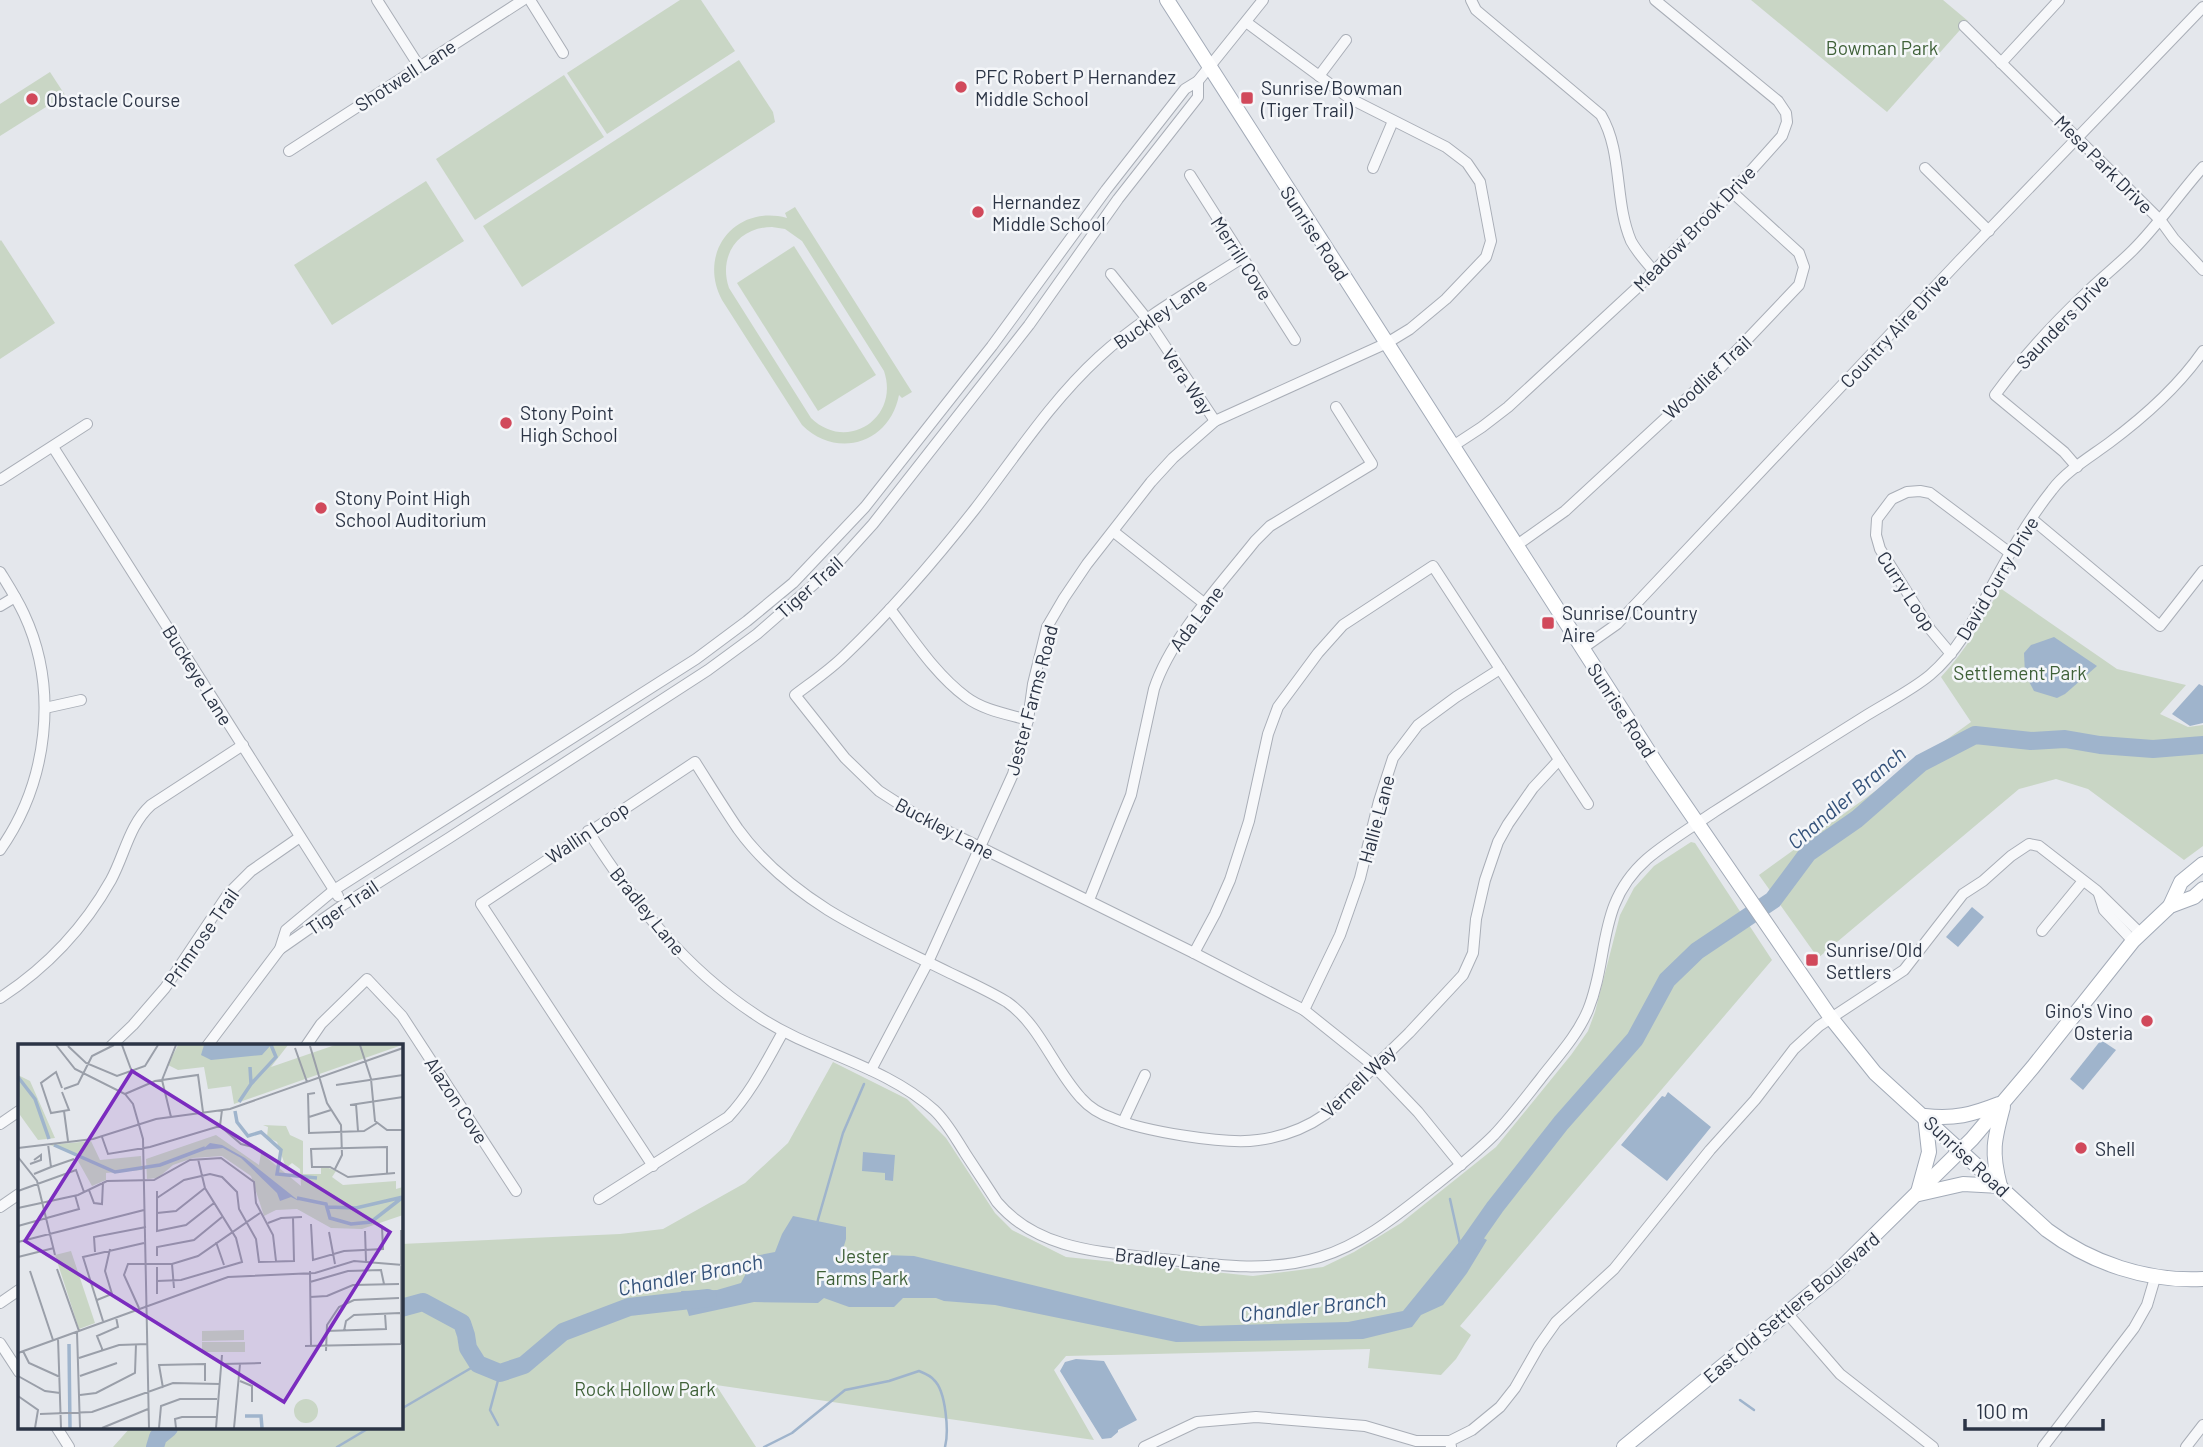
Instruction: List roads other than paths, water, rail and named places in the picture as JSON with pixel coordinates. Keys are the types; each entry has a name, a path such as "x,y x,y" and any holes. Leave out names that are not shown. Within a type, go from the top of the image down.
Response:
{"main road":[{"name":"Sunrise Road","path":"1167,0 1698,823 1831,1018 1875,1073 2047,1230 2070,1247 2155,1278 2203,1279"},
{"name":"East Old Settlers Boulevard","path":"1623,1447 1837,1272 1961,1151 2137,937 2170,906 2181,882 2203,864"},
{"name":"East Old Settlers Boulevard","path":"2170,906 2194,897 2203,889"},
{"path":"2004,1102 1993,1149 2000,1186 1963,1184 1917,1195 1929,1152 1925,1116 1973,1115 2004,1102"}],"street":[{"path":"377,0 419,66"},
{"name":"Shotwell Lane","path":"289,151 523,0"},
{"path":"530,0 563,53"},
{"name":"Tiger Trail","path":"214,1044 279,949 286,930 334,890 696,659 793,583 865,507 992,346 1161,119 1185,89 1198,81 1263,0"},
{"path":"1471,0 1476,10 1601,115 1611,136 1628,230 1638,252 1654,271"},
{"name":"Meadow Brook Drive","path":"1453,446 1502,412 1654,271 1732,192 1782,136 1787,122 1786,114 1778,101 1654,0"},
{"path":"2001,63 2059,0"},
{"name":"Country Aire Drive","path":"1583,648 1617,624 2203,7"},
{"name":"Jester Farms Road","path":"872,1070 928,962 1013,774 1028,720 1033,684 1047,627 1080,575 1151,482 1173,458 1215,421 1387,343 1410,329 1446,299 1486,257 1491,241 1482,187 1471,167 1447,147 1349,98 1246,22"},
{"name":"Mesa Park Drive","path":"1964,26 2161,220 2174,239 2203,270"},
{"path":"1319,76 1346,40"},
{"name":"Tiger Trail","path":"279,949 708,670 757,634 836,565 873,524 1029,325 1118,199 1198,97 1198,81"},
{"path":"1373,167 1393,121"},
{"name":"Saunders Drive","path":"2077,467 1995,395 2044,334 2132,251 2161,220 2203,167"},
{"path":"1924,168 1989,231"},
{"name":"Merrill Cove","path":"1190,176 1295,340"},
{"name":"Woodlief Trail","path":"1517,545 1565,511 1721,367 1799,285 1804,267 1799,253 1732,192"},
{"name":"Buckley Lane","path":"1242,258 1147,319 1100,355 1073,383 973,512 890,609 844,656 795,695 845,758 878,791 921,818 1304,1010 1374,1066 1418,1112 1461,1165"},
{"name":"Vera Way","path":"1111,274 1147,319 1215,421"},
{"name":"David Curry Drive","path":"1698,823 1929,676 1951,654 1970,627 2010,553 2059,480 2155,406 2203,351"},
{"name":"Ada Lane","path":"1089,900 1131,795 1154,689 1173,648 1255,541 1270,526 1372,464 1336,407"},
{"path":"0,480 87,424"},
{"name":"Buckeye Lane","path":"52,446 343,905"},
{"name":"Curry Loop","path":"1951,654 1930,629 1880,549 1875,535 1877,519 1897,496 1912,491 1930,493 2010,553"},
{"path":"2032,519 2160,626 2203,571"},
{"path":"1114,532 1205,604"},
{"path":"1194,953 1216,914 1230,880 1249,821 1268,734 1278,708 1318,653 1343,625 1433,566 1588,804"},
{"path":"0,572 29,626 39,660 45,708 36,774 19,819 0,849"},
{"path":"0,606 15,597"},
{"path":"890,609 940,673 967,698 990,710 1028,720"},
{"name":"Hallie Lane","path":"1304,1010 1340,935 1360,878 1393,758 1418,725 1500,669"},
{"path":"45,708 81,700"},
{"path":"0,998 47,961 86,919 112,878 132,828 142,813 243,745"},
{"name":"Vernell Way","path":"928,962 1015,1009 1029,1024 1080,1097 1102,1114 1177,1135 1241,1141 1272,1138 1304,1127 1326,1114 1463,975 1473,953 1479,906 1498,842 1533,788 1559,760"},
{"name":"Wallin Loop","path":"653,1166 481,904 695,762 739,830 771,866 829,910 928,962"},
{"name":"Bradley Lane","path":"588,831 622,883 671,944 716,985 783,1032 872,1070 913,1094 935,1111 1005,1211 1028,1230 1080,1249 1200,1264 1255,1267 1321,1257 1367,1235 1461,1165 1503,1125 1576,1033 1588,1011 1609,920 1622,889 1646,860 1698,823"},
{"name":"Primrose Trail","path":"113,1044 165,988 228,894 251,871 300,837"},
{"path":"1144,1447 1197,1422 1256,1417 1365,1426 1416,1441 1450,1444 1500,1407 1556,1322 1614,1269 1710,1150 1755,1100 1794,1049 1819,1026 1904,970 1963,894 1983,881 2011,856 2029,844 2039,846 2098,893 2137,937"},
{"path":"2042,931 2083,881"},
{"name":"Alazon Cove","path":"307,1044 321,1024 367,979 402,1016 516,1191"},
{"path":"599,1199 728,1117 739,1106 783,1032"},
{"path":"1123,1122 1145,1074"},
{"path":"0,1124 18,1112"},
{"path":"0,1207 18,1195"},
{"path":"2043,1447 2134,1328 2147,1305 2155,1278"},
{"path":"0,1303 18,1291"},
{"path":"1787,1313 1840,1374 1933,1447"},
{"path":"0,1343 18,1370"},
{"path":"2186,1447 2203,1425"},
{"path":"58,1430 69,1447"},
{"path":"2193,1437 2203,1445"}],"water":[{"path":"2054,637 2097,666 2057,698 2034,691 2025,674 2024,653 2031,645"},
{"path":"2199,684 2203,686 2203,723 2190,726 2172,714"},
{"path":"1972,907 1984,917 1958,947 1946,937"},
{"path":"2101,1040 2116,1050 2083,1090 2070,1079"},
{"path":"1668,1092 1711,1127 1667,1181 1621,1145"},
{"path":"863,1152 895,1155 893,1181 885,1180 885,1173 862,1171"},
{"path":"793,1216 846,1227 846,1239 840,1259 856,1254 914,1256 1200,1326 1348,1322 1403,1311 1469,1230 1487,1240 1443,1305 1421,1315 1412,1327 1363,1339 1176,1342 995,1305 936,1298 903,1298 894,1307 849,1307 824,1298 818,1303 754,1302 689,1316 681,1291 717,1290 741,1283 755,1256 775,1252"},
{"path":"1076,1359 1104,1361 1137,1420 1118,1430 1111,1438 1102,1439 1060,1371 1065,1362"}],"waterway":[{"name":"Chandler Branch","path":"1462,1254 1561,1123 1635,1039 1667,980 1697,951 1773,900 1808,853 1857,819 1921,763 1975,735 2031,741 2065,739 2153,749 2203,745"},
{"path":"817,1223 843,1133 864,1084"},
{"path":"1450,1199 1460,1244"},
{"name":"Chandler Branch","path":"402,1308 423,1302 462,1323 468,1348 478,1364 500,1373 524,1365 563,1332 629,1307 708,1298"},
{"path":"402,1408 478,1364"},
{"path":"764,1447 792,1433 845,1390 889,1381 919,1371 933,1379 941,1393 946,1422 945,1447"},
{"path":"498,1425 490,1410 500,1373"},
{"path":"1740,1400 1754,1410"},
{"name":"Chandler Branch","path":"155,1447 158,1437 167,1430"},
{"path":"337,1447 366,1430"}],"place":[{"name":"PFC Robert P Hernandez Middle School","path":"961,87"},
{"name":"Sunrise/Bowman (Tiger Trail)","path":"1247,98"},
{"name":"Obstacle Course","path":"32,99"},
{"name":"Hernandez Middle School","path":"978,212"},
{"name":"Stony Point High School","path":"506,423"},
{"name":"Stony Point High School Auditorium","path":"321,508"},
{"name":"Sunrise/Country Aire","path":"1548,623"},
{"name":"Sunrise/Old Settlers","path":"1812,960"},
{"name":"Gino's Vino Osteria","path":"2147,1021"},
{"name":"Shell","path":"2081,1148"}],"park label":[{"name":"Bowman Park","path":"1882,47"},
{"name":"Settlement Park","path":"2020,672"},
{"name":"Jester Farms Park","path":"862,1266"},
{"name":"Rock Hollow Park","path":"645,1388"}]}
